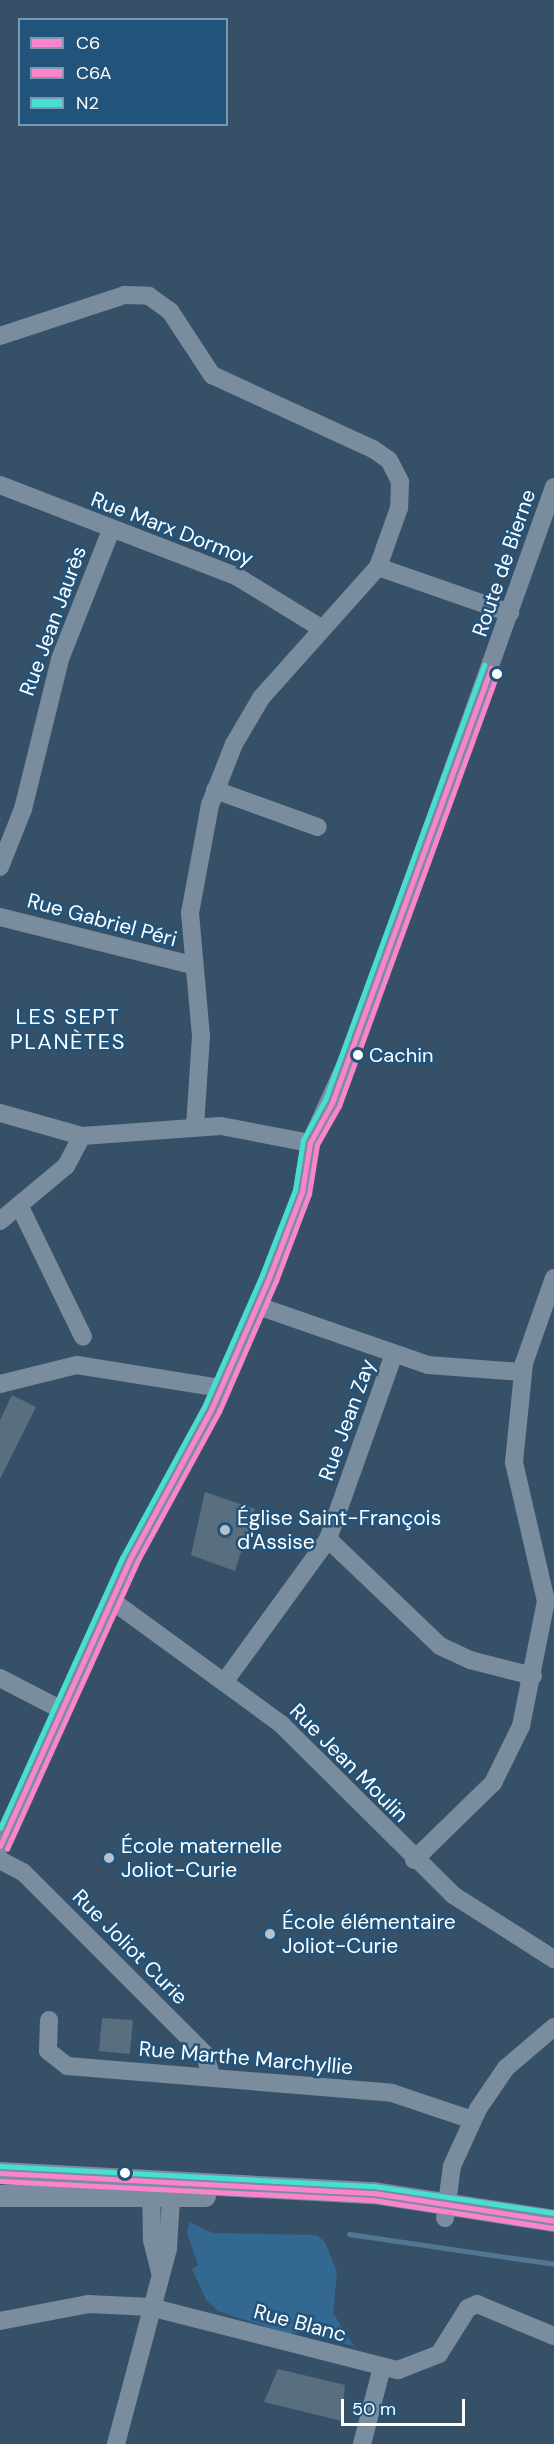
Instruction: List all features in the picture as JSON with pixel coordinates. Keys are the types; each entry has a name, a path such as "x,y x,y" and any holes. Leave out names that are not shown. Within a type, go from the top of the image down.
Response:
{"street":[{"path":"0,336 124,295 149,296 170,311 212,375 389,460 398,475 400,500 378,567 321,628 261,698 215,790 195,869 192,965 201,1036 195,1126"},
{"name":"Rue Marx Dormoy","path":"0,485 111,530 246,580 321,628"},
{"name":"Route de Bierne","path":"0,1846 111,1600 221,1388 258,1306 302,1192 309,1143 344,1070 554,487"},
{"name":"Rue Jean Jaurès","path":"0,866 23,809 60,659 111,530"},
{"path":"378,567 510,613"},
{"path":"215,790 318,827"},
{"name":"Rue Gabriel Péri","path":"0,917 192,965"},
{"path":"0,1113 82,1136 195,1126 242,1127 309,1143"},
{"path":"0,1221 20,1207 66,1166 82,1136"},
{"path":"20,1207 83,1337"},
{"path":"414,1860 499,1775 518,1738 533,1676 546,1601 514,1475 522,1372 554,1278"},
{"path":"258,1306 394,1354 446,1368 522,1372"},
{"name":"Rue Jean Zay","path":"225,1681 327,1539 394,1354"},
{"path":"0,1384 77,1365 221,1388"},
{"path":"327,1539 440,1646 533,1676"},
{"name":"Rue Jean Moulin","path":"111,1600 225,1681 287,1730 414,1860 477,1913 554,1959"},
{"path":"0,1678 60,1709"},
{"name":"Rue Joliot Curie","path":"0,1860 23,1872 204,2054 212,2078"},
{"name":"Rue Marthe Marchyllie","path":"49,2020 47,2048 63,2064 392,2093 472,2120"},
{"path":"445,2210 453,2166 472,2120 506,2068 554,2027"},
{"path":"0,2173 554,2221"},
{"path":"0,2196 162,2187"},
{"path":"116,2444 160,2272 152,2240 162,2187"},
{"path":"445,2210 554,2231"},
{"name":"Rue Blanc","path":"0,2321 89,2304 150,2307 382,2367 411,2369 434,2358 477,2304 554,2337"},
{"path":"362,2444 382,2367"}],"shaded area":[{"path":"189,2222 213,2233 316,2235 325,2242 337,2272 333,2313 354,2346 301,2332 288,2334 218,2311 207,2301 192,2269 198,2265 187,2233"}],"building":[{"path":"12,1395 36,1407 0,1479 0,1420"},
{"name":"Église Saint-François d'Assise","path":"205,1492 255,1509 235,1571 191,1555"},
{"path":"102,2018 133,2020 130,2054 99,2051"},
{"path":"278,2369 345,2385 342,2421 264,2402"}],"waterway":[{"path":"349,2234 554,2264"}],"transit line":[{"name":"N2","path":"0,1828 122,1558 205,1405 262,1275 295,1190 303,1140 325,1100 484,665"},
{"name":"C6","path":"0,1846 129,1561 212,1408 269,1278 302,1192 310,1143 332,1103 491,668"},
{"name":"C6A","path":"7,1849 136,1564 219,1412 276,1281 309,1194 317,1145 339,1106 498,671"},
{"name":"N2","path":"0,2166 374,2186 554,2213"},
{"name":"C6","path":"0,2173 374,2193 554,2221"},
{"name":"C6A","path":"0,2181 373,2200 553,2228"}],"place":[{"name":"Cachin","path":"358,1055"},
{"name":"Église Saint-François d'Assise","path":"225,1530"},
{"name":"École maternelle Joliot-Curie","path":"109,1858"},
{"name":"École élémentaire Joliot-Curie","path":"270,1934"}],"district":[{"name":"LES SEPT PLANÈTES","path":"68,1028"}]}
